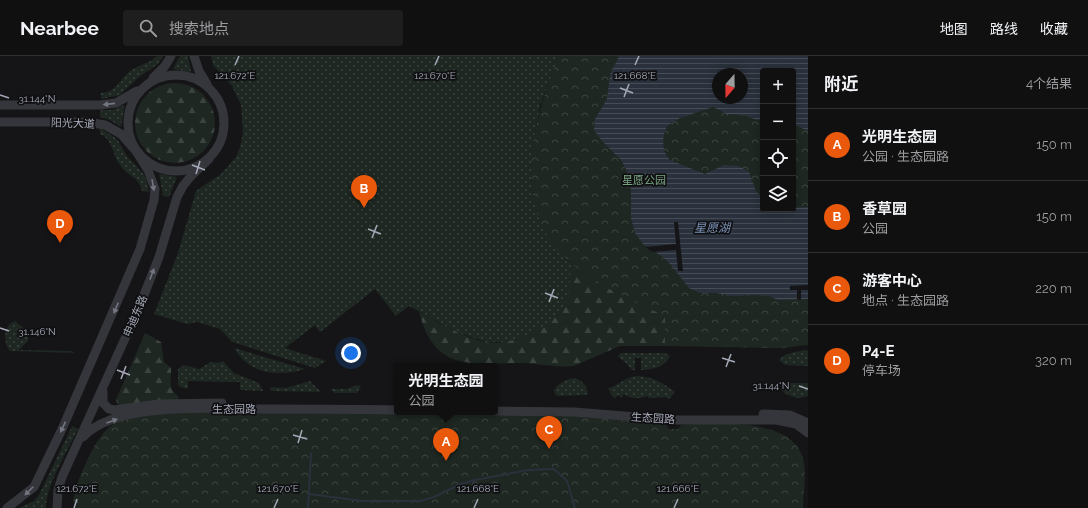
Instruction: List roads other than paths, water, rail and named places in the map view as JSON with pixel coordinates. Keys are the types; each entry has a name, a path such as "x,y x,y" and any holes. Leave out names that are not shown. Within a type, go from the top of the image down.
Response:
{"street":[{"path":"171,56 165,66 136,95 129,108 127,123 129,138 136,151 146,162 170,172 196,168 209,159 219,147 224,133 224,117 220,103 199,72 194,56"},
{"path":"143,87 152,81 167,75 184,75 199,80 212,90"},
{"name":"阳光大道","path":"0,105 67,106 116,103 143,87"},
{"name":"阳光大道","path":"0,122 95,123 113,129 127,140 136,151"},
{"name":"申迪东路","path":"7,508 34,487 44,468 140,249 154,200 153,180 136,151"},
{"name":"申迪东路","path":"56,508 58,490 62,477 133,324 159,257 177,197 182,186 209,159"},
{"name":"生态园路","path":"104,387 102,402 109,409 114,410 173,403 394,405"},
{"name":"生态园路","path":"498,406 578,407 674,414 780,414 798,417 808,423"},
{"name":"生态园路","path":"80,441 89,431 112,420 161,410 394,410"},
{"name":"生态园路","path":"498,410 589,413 674,420 776,420 796,424 808,433"}],"water":[{"name":"星愿湖","path":"619,56 808,56 808,131 796,125 796,68 760,68 760,120 757,120 744,115 727,114 713,107 680,118 667,126 663,143 665,152 670,160 705,174 724,165 739,166 749,172 756,191 760,195 760,212 796,212 796,208 808,207 808,299 778,300 769,296 731,296 717,293 700,293 689,288 663,257 644,245 635,233 631,218 631,190 626,169 621,160 602,141 594,130 595,119 607,99 610,75"}],"waterway":[{"path":"308,508 311,453"},
{"path":"309,494 362,501 420,501 434,497 461,484 475,480 528,470 554,469 567,481 575,508"}],"place":[{"name":"香草园","path":"364,208"},
{"name":"P4-E","path":"60,243"},
{"name":"游客中心","path":"549,449"},
{"name":"光明生态园","path":"446,461"}],"park label":[{"name":"星愿公园","path":"644,180"}]}
